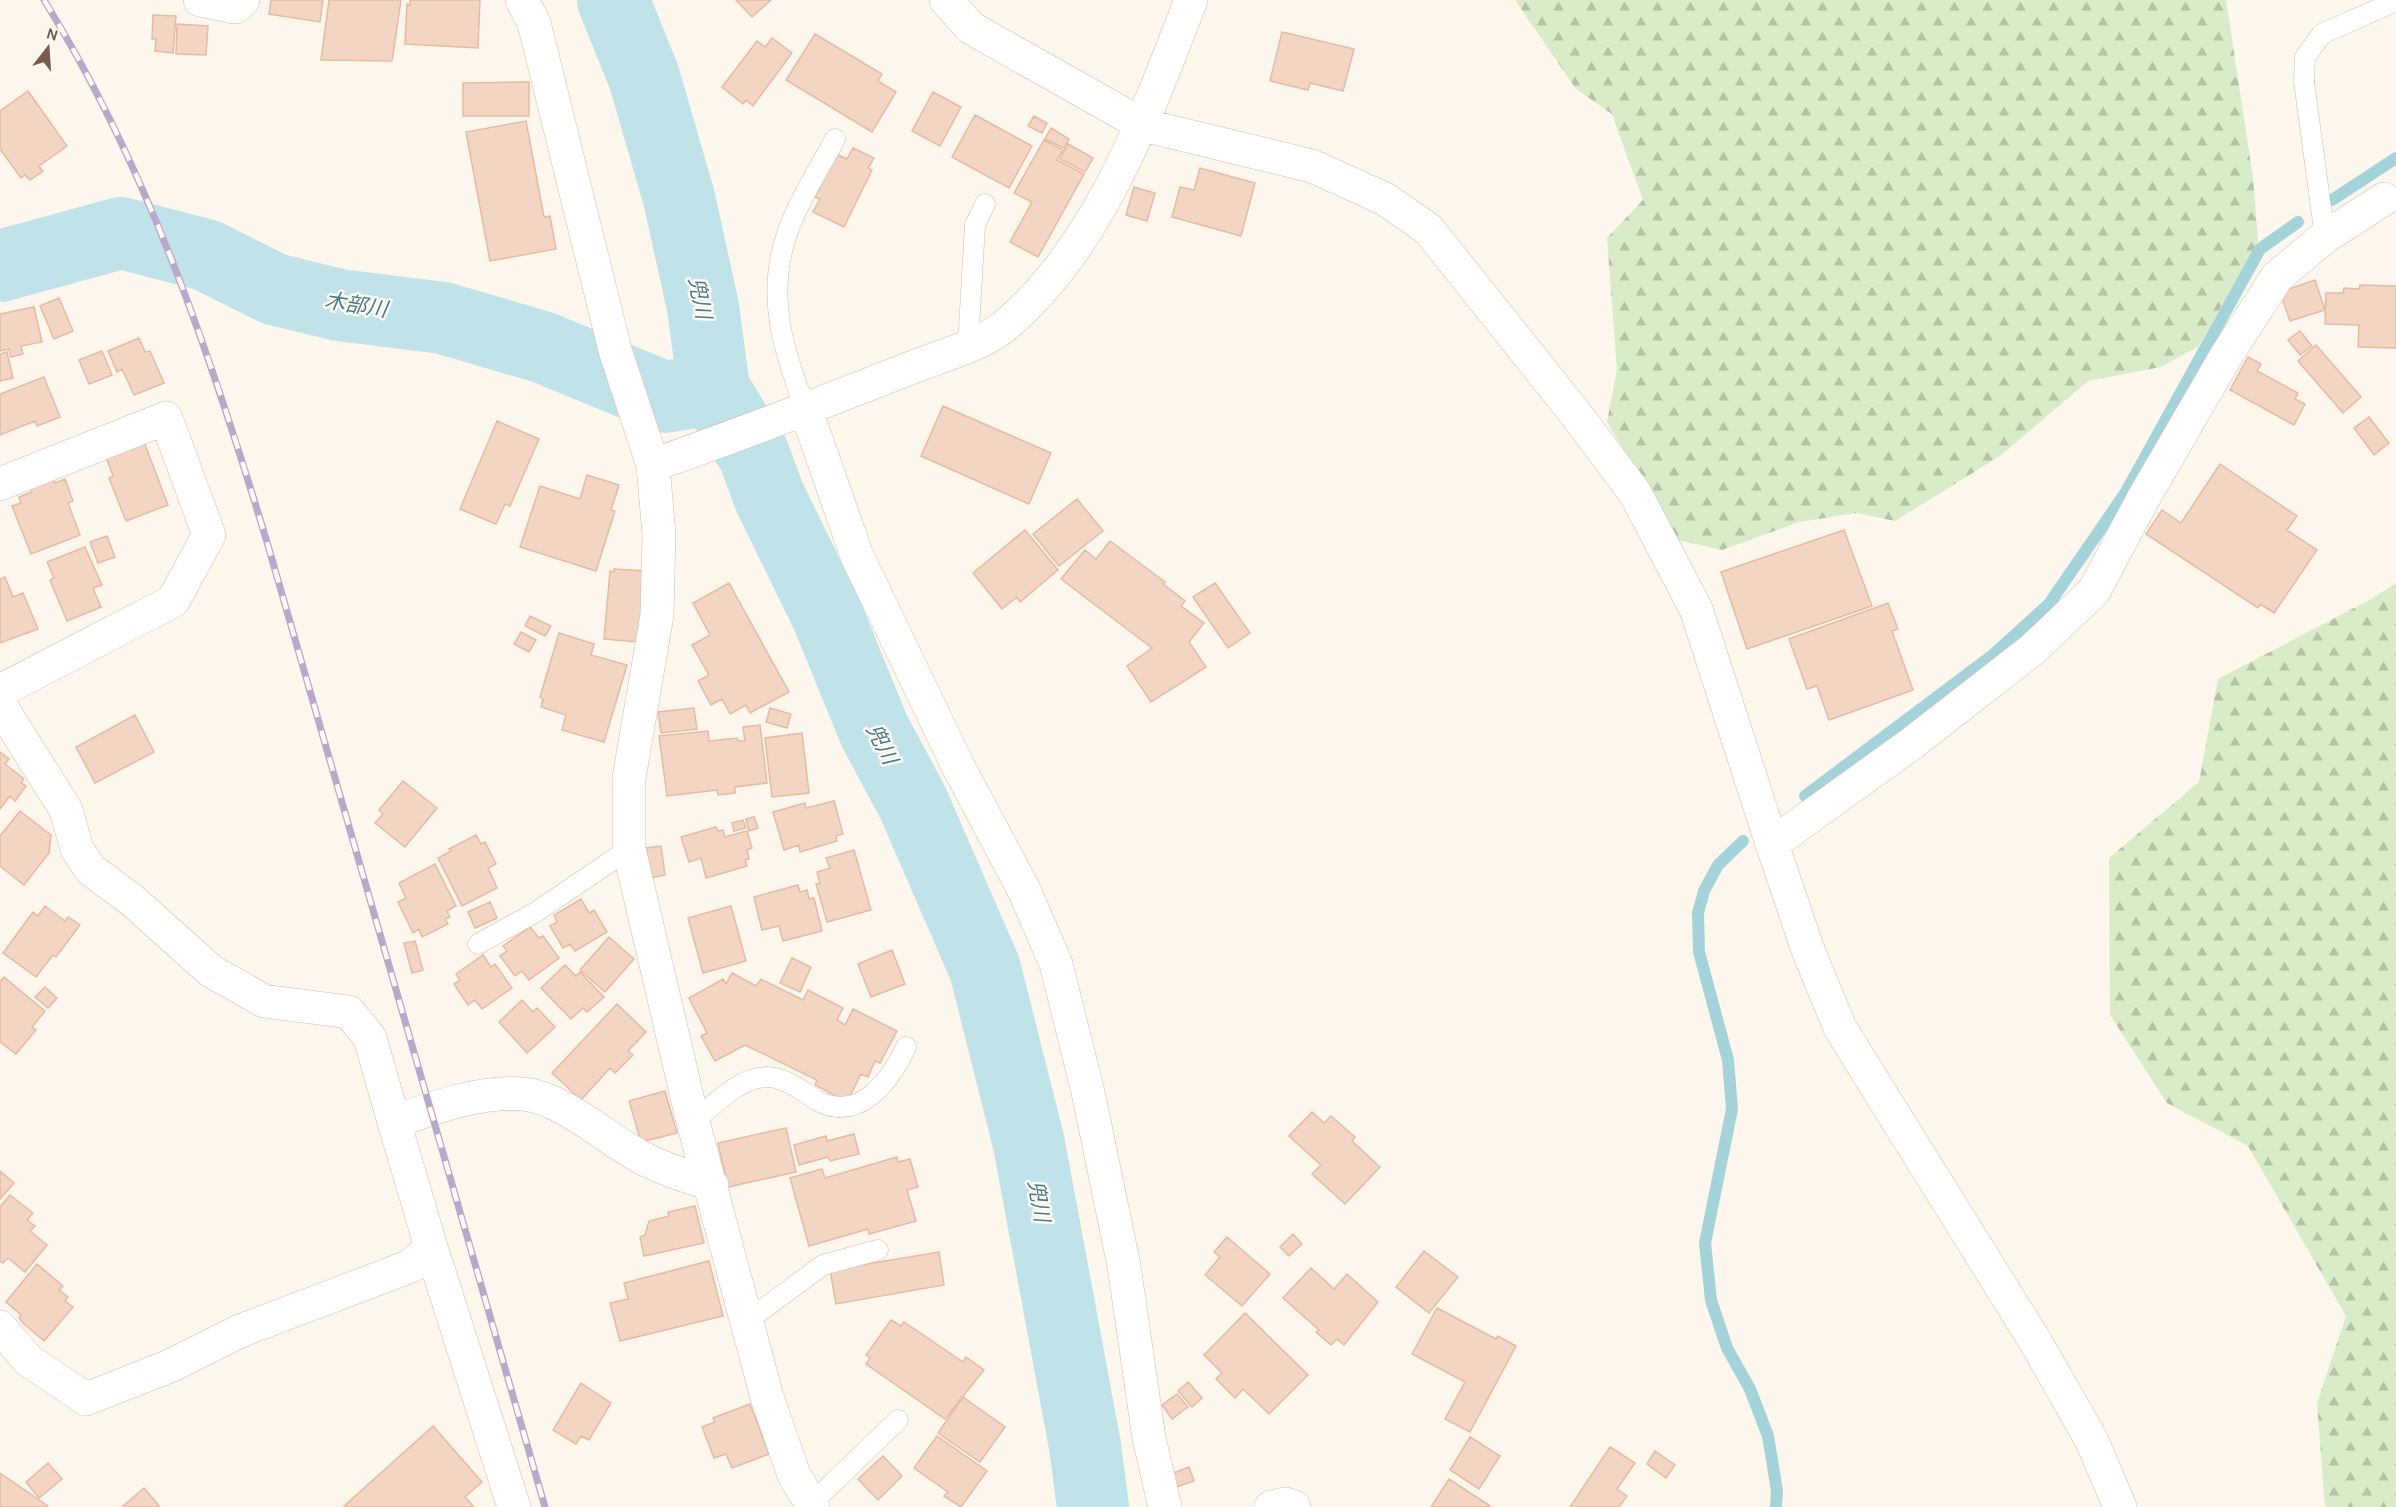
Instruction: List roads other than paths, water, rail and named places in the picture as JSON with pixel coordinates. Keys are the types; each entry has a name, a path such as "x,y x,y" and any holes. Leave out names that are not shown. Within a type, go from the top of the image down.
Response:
{"street":[{"path":"200,0 234,8 243,0"},
{"path":"522,0 534,23 615,350 633,409 662,462 657,615 629,778 629,849 693,1122 712,1185 767,1397 790,1463 812,1506"},
{"path":"946,0 971,28 1143,125 1312,166 1385,199 1428,229 1635,493 1696,609 1808,950 1840,1028 2035,1341 2092,1441 2120,1507"},
{"path":"662,462 796,413 969,345 1005,326 1042,291 1079,241 1143,125 1191,0"},
{"path":"1772,844 1911,744 2014,663 2094,591 2142,499 2277,277 2325,237 2384,198"},
{"path":"796,413 857,555 958,766 1024,890 1056,964 1089,1092 1124,1266 1149,1438 1165,1507"},
{"path":"0,484 166,418 209,535 173,602 0,691"},
{"path":"0,705 66,810 77,849 90,869 133,902 211,971 264,1001 349,1012 370,1038 431,1247 514,1507"},
{"path":"394,1122 429,1110 487,1096 522,1094 548,1099 641,1157 712,1185"},
{"path":"0,1327 28,1360 86,1399 170,1366 240,1331 411,1266 431,1247"},
{"path":"1271,1507 1285,1504 1294,1507"}],"lane":[{"path":"2325,237 2304,82 2305,57 2322,34 2396,1"},
{"path":"796,413 776,311 778,266 786,235 835,139"},
{"path":"969,345 975,225 985,204"},
{"path":"478,944 536,912 629,849"},
{"path":"693,1122 748,1081 767,1077 785,1081 819,1102 839,1107 856,1105 874,1094 893,1073 906,1047"},
{"path":"747,1321 823,1265 878,1250"},
{"path":"812,1506 898,1420"}],"waterway":[{"name":"兜川","path":"613,0 644,77 679,198 703,307 714,389 754,455 769,496 827,615 874,730 913,803 985,969 1029,1144 1085,1446 1093,1507"},
{"path":"2332,200 2396,158"},
{"path":"1805,796 1994,654 2049,604 2126,492 2260,249 2298,222"},
{"name":"木部川","path":"0,266 121,233 206,255 274,289 339,305 443,318 542,347 664,397 714,389"},
{"path":"1743,841 1718,865 1704,891 1698,913 1699,952 1728,1060 1732,1109 1705,1243 1711,1300 1727,1348 1750,1389 1768,1436 1777,1491 1776,1507"}],"railway":[{"path":"44,0 115,129 145,196 199,332 223,402 267,542 545,1507"}]}
